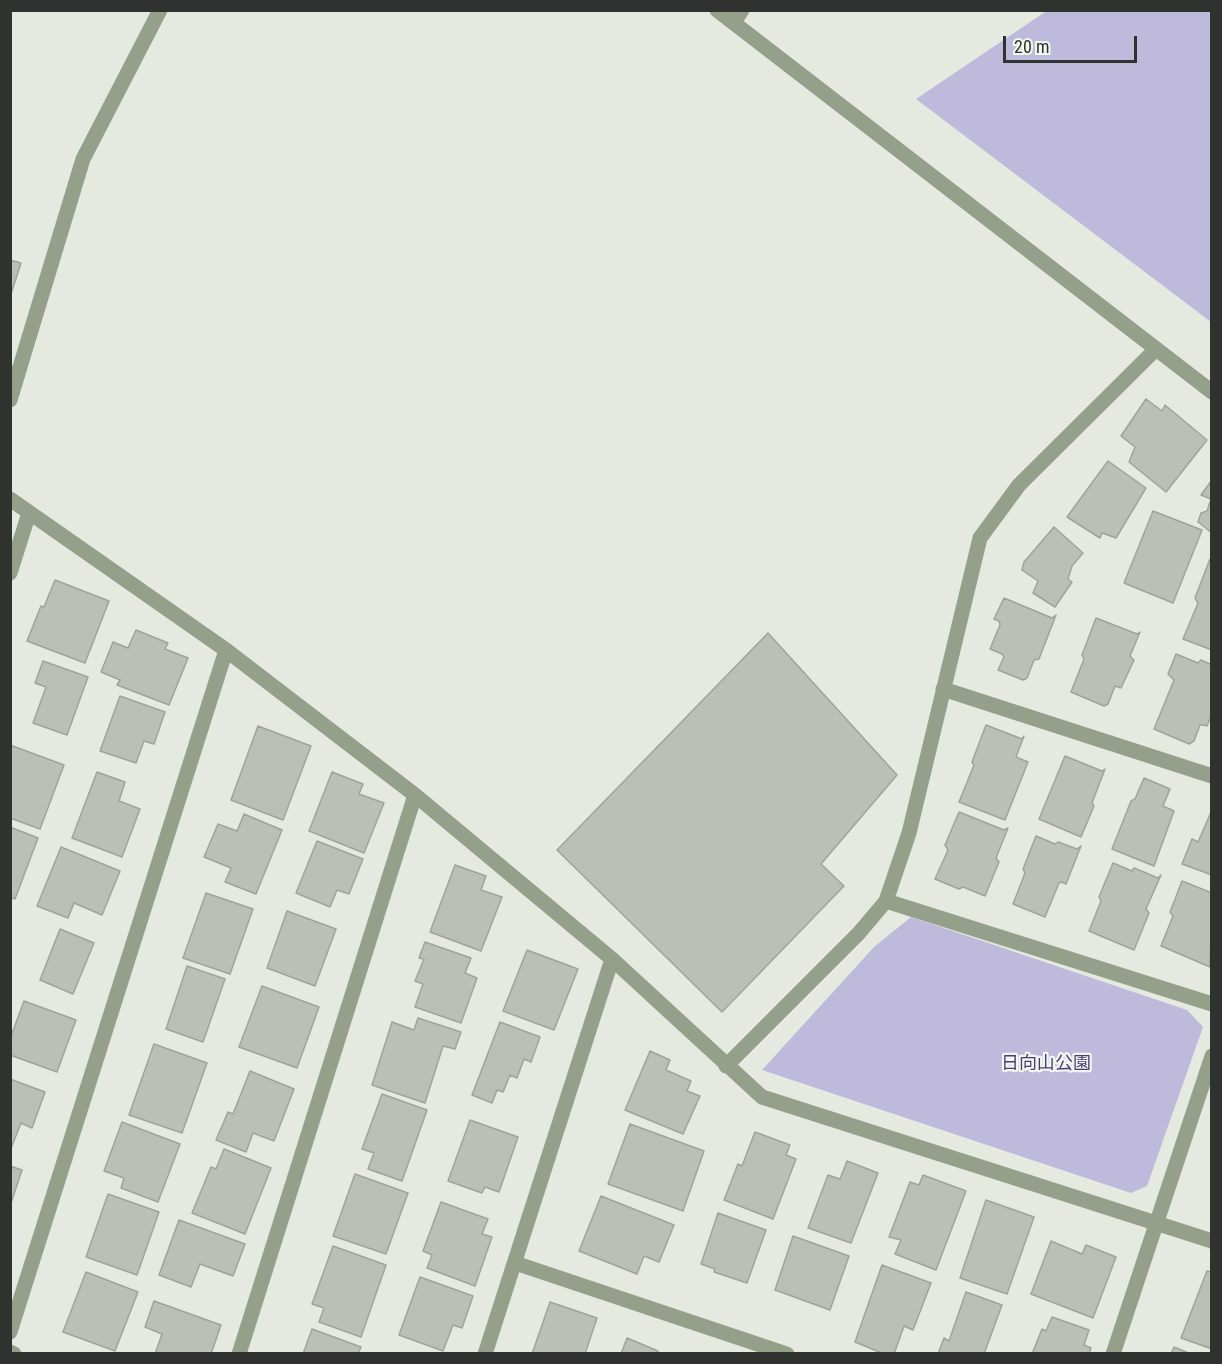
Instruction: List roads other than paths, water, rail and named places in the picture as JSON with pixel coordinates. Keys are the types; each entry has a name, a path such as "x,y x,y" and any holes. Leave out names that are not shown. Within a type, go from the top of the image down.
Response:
{"street":[{"path":"10,400 83,159 160,10"},
{"path":"717,10 738,16 1212,392"},
{"path":"726,1066 859,933 886,901 909,833 980,538 1019,484 1156,349"},
{"path":"10,499 226,650 415,795 612,959 762,1097 1212,1241"},
{"path":"10,573 30,513"},
{"path":"10,1332 226,650"},
{"path":"943,689 1212,776"},
{"path":"239,1353 415,795"},
{"path":"886,901 1212,1004"},
{"path":"485,1353 612,959"},
{"path":"1113,1353 1212,1056"},
{"path":"514,1263 787,1353"}],"park label":[{"name":"日向山公園","path":"1046,1064"}]}
